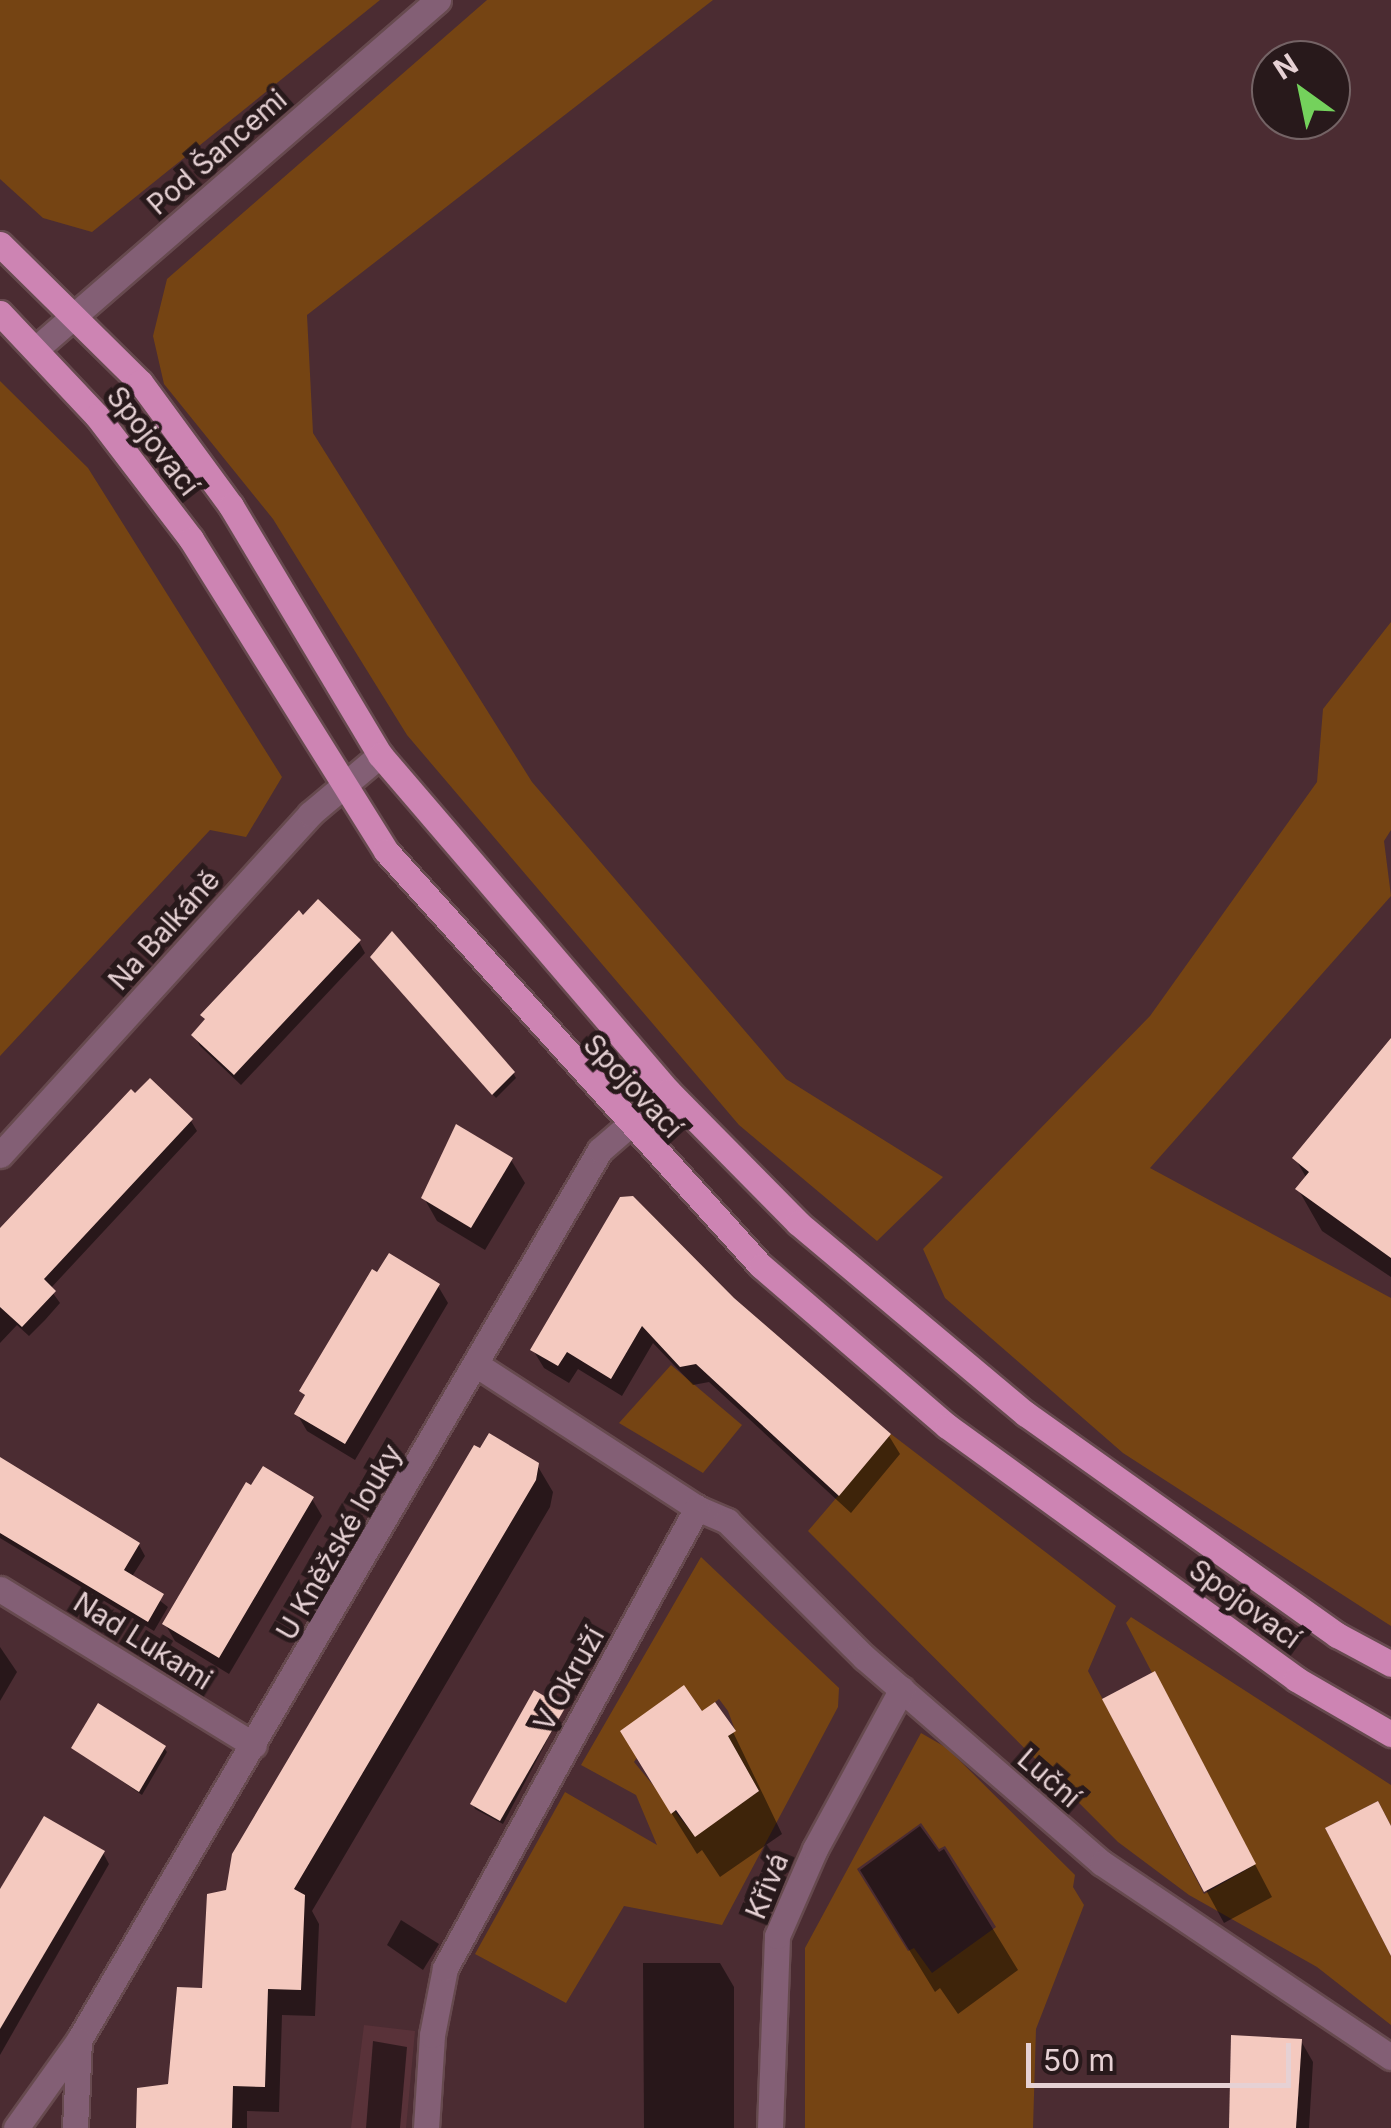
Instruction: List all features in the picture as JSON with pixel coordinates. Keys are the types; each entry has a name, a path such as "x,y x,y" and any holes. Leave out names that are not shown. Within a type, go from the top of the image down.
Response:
{"main road":[{"name":"Spojovací","path":"0,244 77,314 140,382 231,506 380,755 668,1091 798,1223 1026,1414 1337,1635 1391,1664"},
{"name":"Spojovací","path":"0,313 37,348 191,540 340,786 459,939 761,1266 948,1426 1296,1678 1391,1734"}],"street":[{"name":"Pod Šancemi","path":"37,348 438,0"},
{"name":"Na Balkáně","path":"0,1155 340,786 380,755"},
{"name":"U Kněžské louky","path":"16,2128 80,2040 478,1365 600,1150 668,1091"},
{"path":"478,1365 697,1508"},
{"name":"Luční","path":"697,1508 727,1521 902,1689 1102,1863 1391,2057"},
{"name":"V Okruží","path":"426,2128 432,2035 445,1968 697,1508"},
{"name":"Nad Lukami","path":"0,1590 254,1745"},
{"name":"Křivá","path":"770,2128 777,1936 814,1849 902,1689"},
{"name":"U Kněžské louky","path":"75,2128 80,2040"}],"shaded area":[{"path":"0,0 380,0 92,232 43,218 0,179"},
{"path":"487,0 713,0 307,315 313,433 532,782 786,1079 943,1177 877,1241 739,1125 407,735 273,519 164,384 153,336 167,279"},
{"path":"0,381 88,468 282,777 246,837 210,830 0,1056"},
{"path":"1391,622 1391,830 1384,841 1391,896 1150,1168 1391,1298 1391,1626 1123,1453 945,1298 923,1249 1150,1016 1317,782 1323,709"},
{"path":"671,1365 742,1425 703,1473 619,1423"},
{"path":"891,1434 1116,1606 1088,1671 1204,1894 1253,1866 1126,1623 1131,1617 1391,1785 1391,1826 1378,1801 1325,1828 1391,1956 1391,2025 1317,1967 1189,1895 1118,1842 808,1531"},
{"path":"701,1557 839,1688 838,1707 722,1925 624,1906 566,2003 475,1954 565,1792 657,1845 636,1795 581,1765","holes":["684,1686 703,1712 719,1699 728,1711 735,1730 728,1736 759,1791 695,1836 634,1762"]},
{"path":"921,1733 947,1748 1075,1875 1073,1887 1084,1905 1036,2029 1033,2128 805,2128 805,1948","holes":["921,1823 939,1849 945,1846 996,1927 932,1973 914,1948 908,1951 857,1869"]},
{"path":"364,2025 415,2031 406,2128 351,2128"}],"building":[{"path":"318,899 361,940 234,1075 191,1035 205,1019 200,1015 299,910 303,915"},
{"path":"392,931 515,1072 492,1095 370,957"},
{"path":"1391,1038 1391,1258 1295,1189 1309,1172 1292,1158"},
{"path":"150,1078 193,1119 44,1279 56,1291 22,1327 0,1307 0,1228 131,1089 135,1093"},
{"path":"456,1124 513,1158 471,1228 421,1198"},
{"path":"633,1196 734,1298 891,1434 839,1496 696,1364 680,1367 642,1326 611,1379 567,1352 558,1366 530,1350 620,1197"},
{"path":"389,1253 440,1284 345,1444 294,1414 305,1395 299,1391 372,1269 377,1272"},
{"path":"489,1433 539,1463 536,1480 294,1889 305,1895 301,1990 268,1989 265,2087 233,2086 232,2128 136,2128 137,2088 168,2084 177,1987 202,1988 207,1894 226,1890 232,1854 474,1445 480,1448"},
{"path":"0,1457 140,1543 124,1570 164,1594 148,1622 0,1533"},
{"path":"263,1466 314,1497 219,1658 162,1624 246,1482 251,1485"},
{"path":"1155,1671 1256,1864 1204,1892 1102,1699"},
{"path":"684,1685 702,1711 715,1702 736,1731 728,1736 759,1791 695,1837 676,1810 671,1814 620,1731"},
{"path":"534,1690 565,1708 500,1821 470,1804"},
{"path":"98,1703 166,1746 139,1792 71,1748"},
{"path":"1378,1801 1391,1826 1391,1956 1325,1828"},
{"path":"44,1816 105,1851 0,2029 0,1889"},
{"path":"1231,2035 1302,2039 1296,2128 1229,2128"}]}
